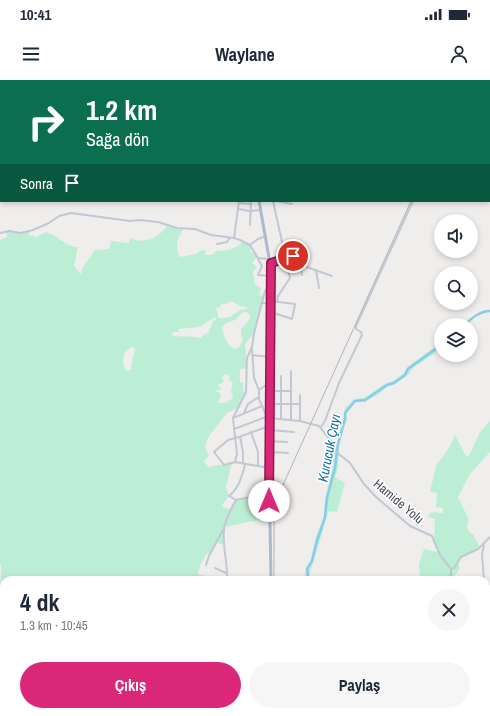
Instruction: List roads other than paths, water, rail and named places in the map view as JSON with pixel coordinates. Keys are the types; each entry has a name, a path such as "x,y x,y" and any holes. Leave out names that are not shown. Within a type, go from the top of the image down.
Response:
{"main road":[{"path":"259,202 271,263 270,382 268,417 271,576"}],"street":[{"path":"234,238 239,202 251,202 250,225"},
{"path":"273,202 290,279 278,296 277,302"},
{"path":"282,202 292,204"},
{"path":"234,429 268,417 312,423 321,427 325,421 339,383 361,338 362,334 356,329 356,326 413,202"},
{"path":"238,209 250,211 260,210"},
{"path":"0,233 9,231 21,233 33,230 49,223 59,216 73,213 130,221 140,220 162,222 177,228 195,229 210,236 234,238 250,245 262,266 258,275 271,276"},
{"path":"250,245 266,236"},
{"path":"217,244 227,242 230,238"},
{"path":"271,263 293,256 300,259 302,275"},
{"path":"258,258 270,258"},
{"path":"301,265 332,276"},
{"path":"316,270 319,288"},
{"path":"268,417 262,406 259,397 259,390 254,378 252,348 254,332 262,303 271,281"},
{"path":"262,303 277,302 295,304 292,318 271,312"},
{"path":"235,462 237,457 233,418 246,392 247,361 252,348"},
{"path":"252,355 270,357"},
{"path":"290,420 291,372"},
{"path":"281,419 282,376"},
{"path":"259,390 270,382"},
{"path":"269,391 291,392"},
{"path":"300,395 300,421"},
{"path":"244,413 248,404 259,397"},
{"path":"269,404 300,404"},
{"path":"233,418 262,406"},
{"name":"Hamide Yolu","path":"321,427 336,452 350,463 364,484 376,497 410,526 432,536 440,555 450,569"},
{"path":"269,468 235,462 224,465 214,452 226,440 240,437 251,432 269,428 294,432"},
{"path":"251,432 258,452 258,466"},
{"path":"240,437 244,454 243,472 234,491 229,496 236,500 269,493"},
{"path":"269,441 287,442"},
{"path":"269,452 288,453"},
{"path":"206,565 236,500"},
{"path":"215,568 227,573 224,549 224,528"},
{"path":"450,576 450,569 454,568 461,557 478,549 490,537"},
{"path":"484,544 482,554 484,576"}],"waterway":[{"name":"Kurucuk Çayı","path":"472,318 484,312 490,311"},
{"name":"Kurucuk Çayı","path":"308,576 307,569 312,561 325,517 327,498 335,468 338,444 345,419 345,413 355,401 365,400 387,385 394,383 405,375 408,369 434,350"}],"railway":[{"path":"274,576 274,517 279,494 411,202"}]}
